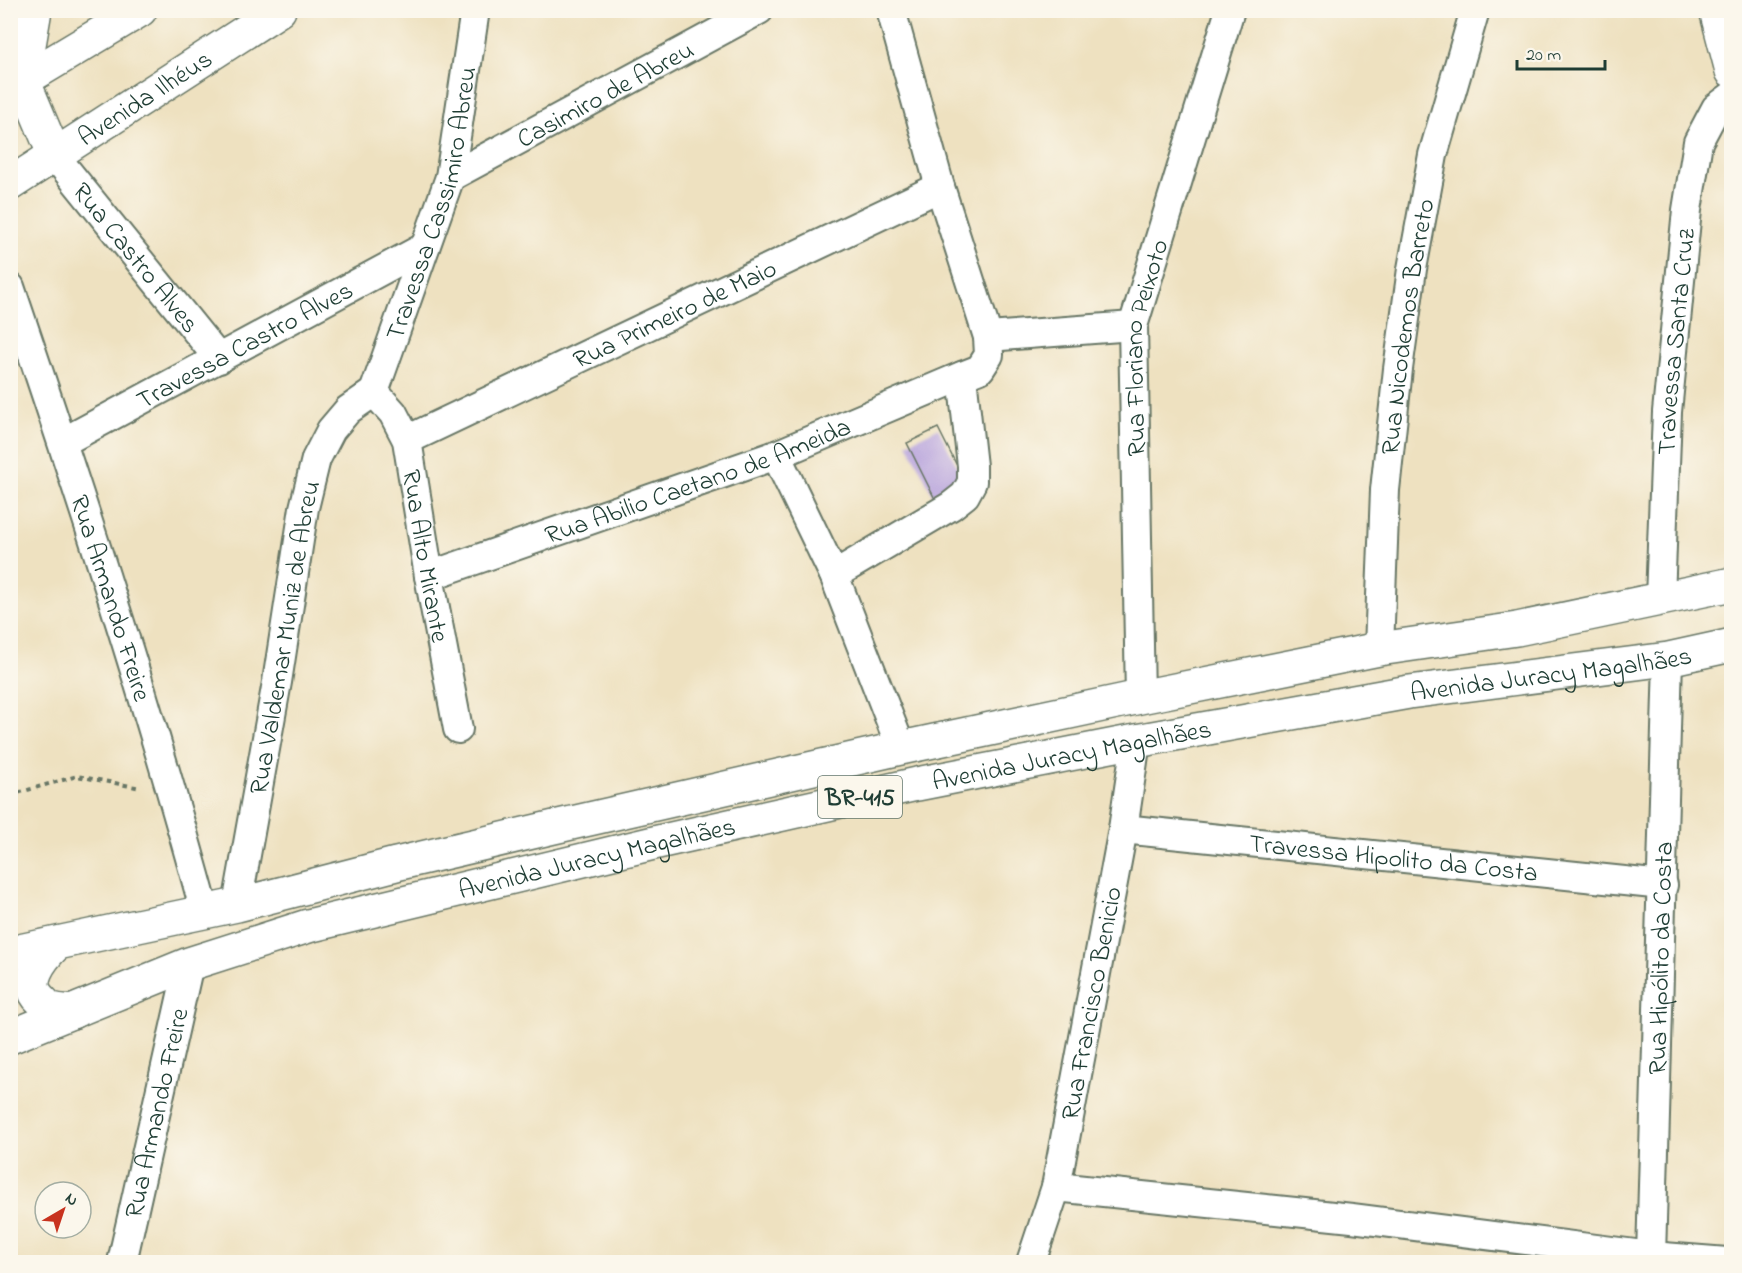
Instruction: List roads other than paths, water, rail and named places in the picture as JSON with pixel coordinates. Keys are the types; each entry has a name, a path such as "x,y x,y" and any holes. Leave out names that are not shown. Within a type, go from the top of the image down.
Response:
{"main road":[{"path":"35,10 17,84 55,156"},
{"path":"17,84 140,10"},
{"name":"Avenida Ilhéus","path":"10,184 279,10"},
{"path":"1716,10 1731,71"},
{"name":"Avenida Juracy Magalhães","path":"10,953 237,905 408,861 900,748 1379,649 1517,629 1731,584"},
{"name":"Avenida Juracy Magalhães","path":"10,1038 189,964 308,926 658,842 917,784 1136,741 1409,692 1668,659 1731,645"},
{"path":"55,945 41,959 33,985 38,997 51,1009 72,1012"}],"street":[{"name":"Travessa Cassimiro Abreu","path":"374,392 450,177 475,10"},
{"name":"Casimiro de Abreu","path":"450,177 759,10"},
{"path":"834,575 951,506 965,495 972,482 972,466 962,376 980,369 990,355 987,337 940,187 891,10"},
{"name":"Rua Floriano Peixoto","path":"1140,697 1132,326 1230,10"},
{"name":"Rua Nicodemos Barreto","path":"1379,649 1385,490 1412,269 1434,155 1475,10"},
{"name":"Travessa Santa Cruz","path":"1660,598 1667,412 1687,210 1698,142 1716,108 1731,96"},
{"name":"Rua Castro Alves","path":"55,156 219,359"},
{"name":"Rua Primeiro de Maio","path":"407,440 940,187"},
{"name":"Travessa Castro Alves","path":"63,442 424,247"},
{"name":"Rua Armando Freire","path":"10,287 63,442 173,795 205,912"},
{"path":"987,337 1132,326"},
{"name":"Rua Abilio Caetano de Ameida","path":"429,576 776,455 962,376"},
{"name":"Rua Alto Mirante","path":"374,392 393,412 407,440 429,576 458,729"},
{"name":"Rua Valdemar Muniz de Abreu","path":"237,905 277,682 304,508 316,459 331,430 348,410 374,392"},
{"path":"776,455 834,575 900,748"},
{"name":"Rua Hipólito da Costa","path":"1651,1256 1668,659"},
{"name":"Rua Francisco Benicio","path":"1031,1263 1056,1187 1123,829 1136,741"},
{"name":"Travessa Hipolito da Costa","path":"1123,829 1663,885"},
{"name":"Rua Armando Freire","path":"122,1263 189,964"},
{"path":"1056,1187 1352,1218 1651,1256 1727,1263"}]}
